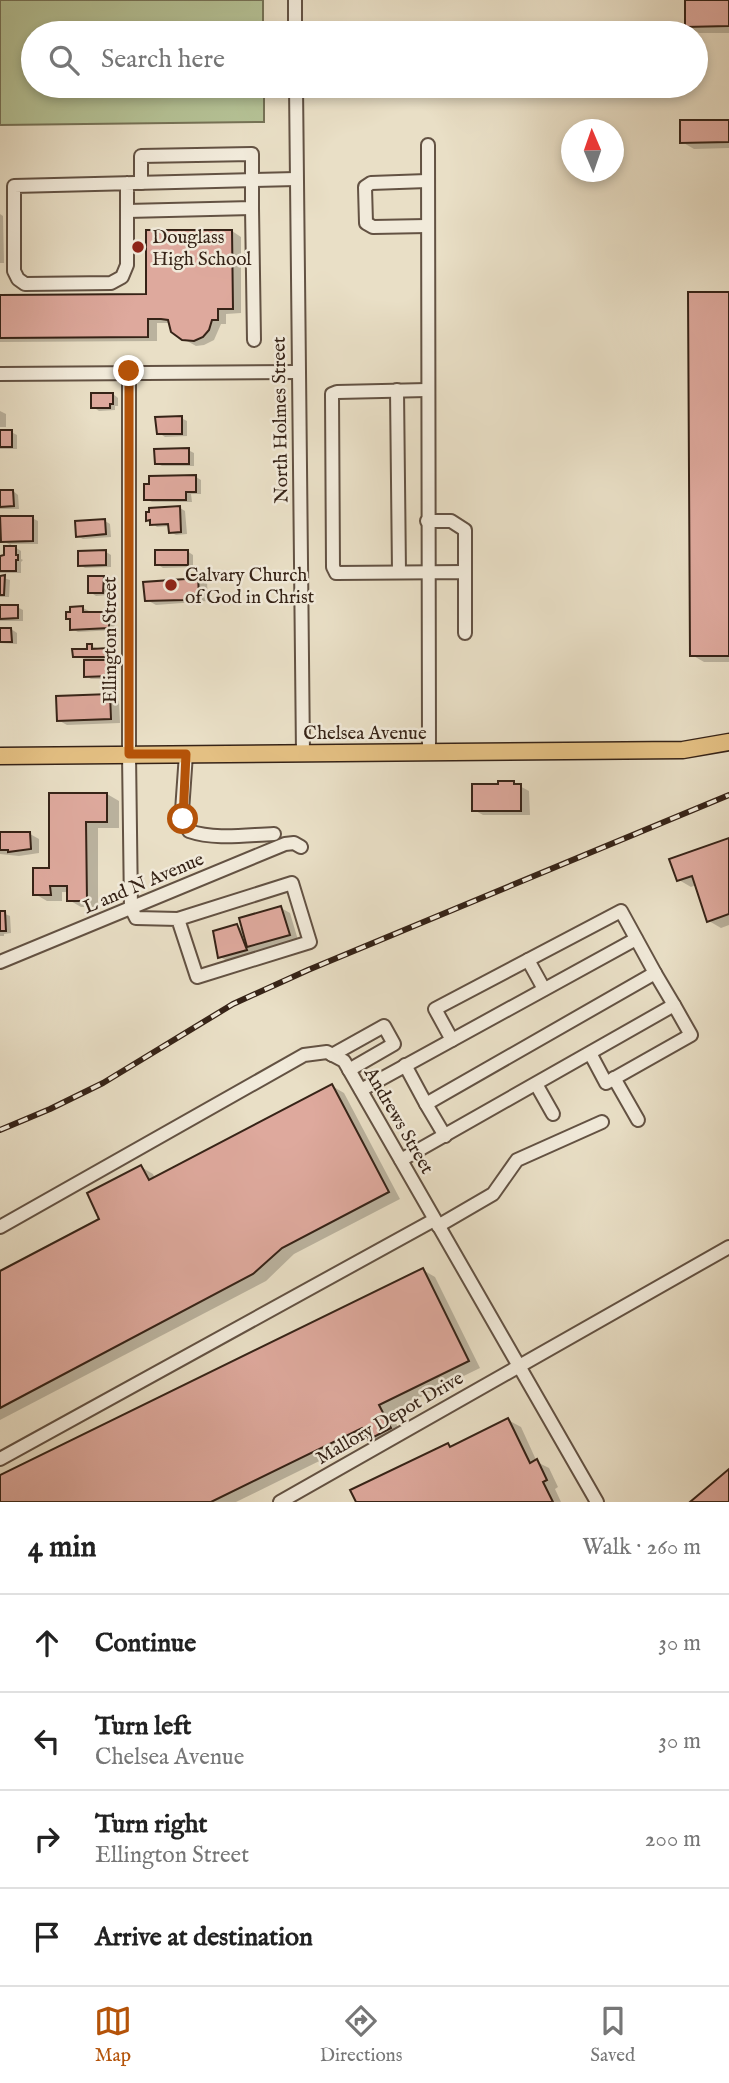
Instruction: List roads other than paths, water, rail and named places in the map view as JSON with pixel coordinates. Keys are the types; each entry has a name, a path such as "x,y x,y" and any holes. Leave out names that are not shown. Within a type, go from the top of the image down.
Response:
{"main road":[{"name":"Chelsea Avenue","path":"0,756 683,750 729,742"}],"street":[{"path":"295,0 295,21"},
{"name":"North Holmes Street","path":"296,98 303,753"},
{"path":"428,145 429,753"},
{"path":"141,183 141,156 252,154 254,340"},
{"path":"127,183 127,265 122,277 111,283 25,284 18,279 13,271 14,186 127,183 296,179"},
{"path":"427,181 371,183 365,187 366,223 373,227 427,226"},
{"path":"127,211 252,208"},
{"path":"0,374 129,371 297,372"},
{"name":"Ellington Street","path":"129,371 131,908"},
{"path":"397,390 399,572"},
{"path":"427,390 337,391 332,394 333,567 336,573 465,572"},
{"path":"427,521 451,521 465,530 466,633"},
{"path":"186,754 182,811 189,831 226,836 274,834"},
{"name":"L and N Avenue","path":"0,962 285,844 301,847"},
{"path":"131,908 136,918 178,919 292,883 310,942 197,977 178,919"},
{"path":"452,1040 435,1009 621,911 691,1035 606,1083 590,1053"},
{"path":"361,1090 635,939"},
{"path":"528,960 544,989"},
{"path":"426,1104 654,973"},
{"path":"401,1160 674,1005"},
{"path":"0,1227 304,1055 327,1052 332,1055 384,1026 394,1044 349,1070"},
{"name":"Andrews Street","path":"332,1055 344,1061 597,1502"},
{"path":"405,1065 445,1136"},
{"path":"614,1078 638,1121"},
{"path":"536,1084 553,1114"},
{"path":"0,1459 114,1394 132,1387 493,1194 517,1160 602,1122"},
{"name":"Mallory Depot Drive","path":"280,1502 729,1247"}],"railway":[{"path":"0,1130 103,1083 233,1004 308,970 729,795"}],"place":[{"name":"Douglass High School","path":"138,247"},
{"name":"Calvary Church of God in Christ","path":"171,585"}]}
